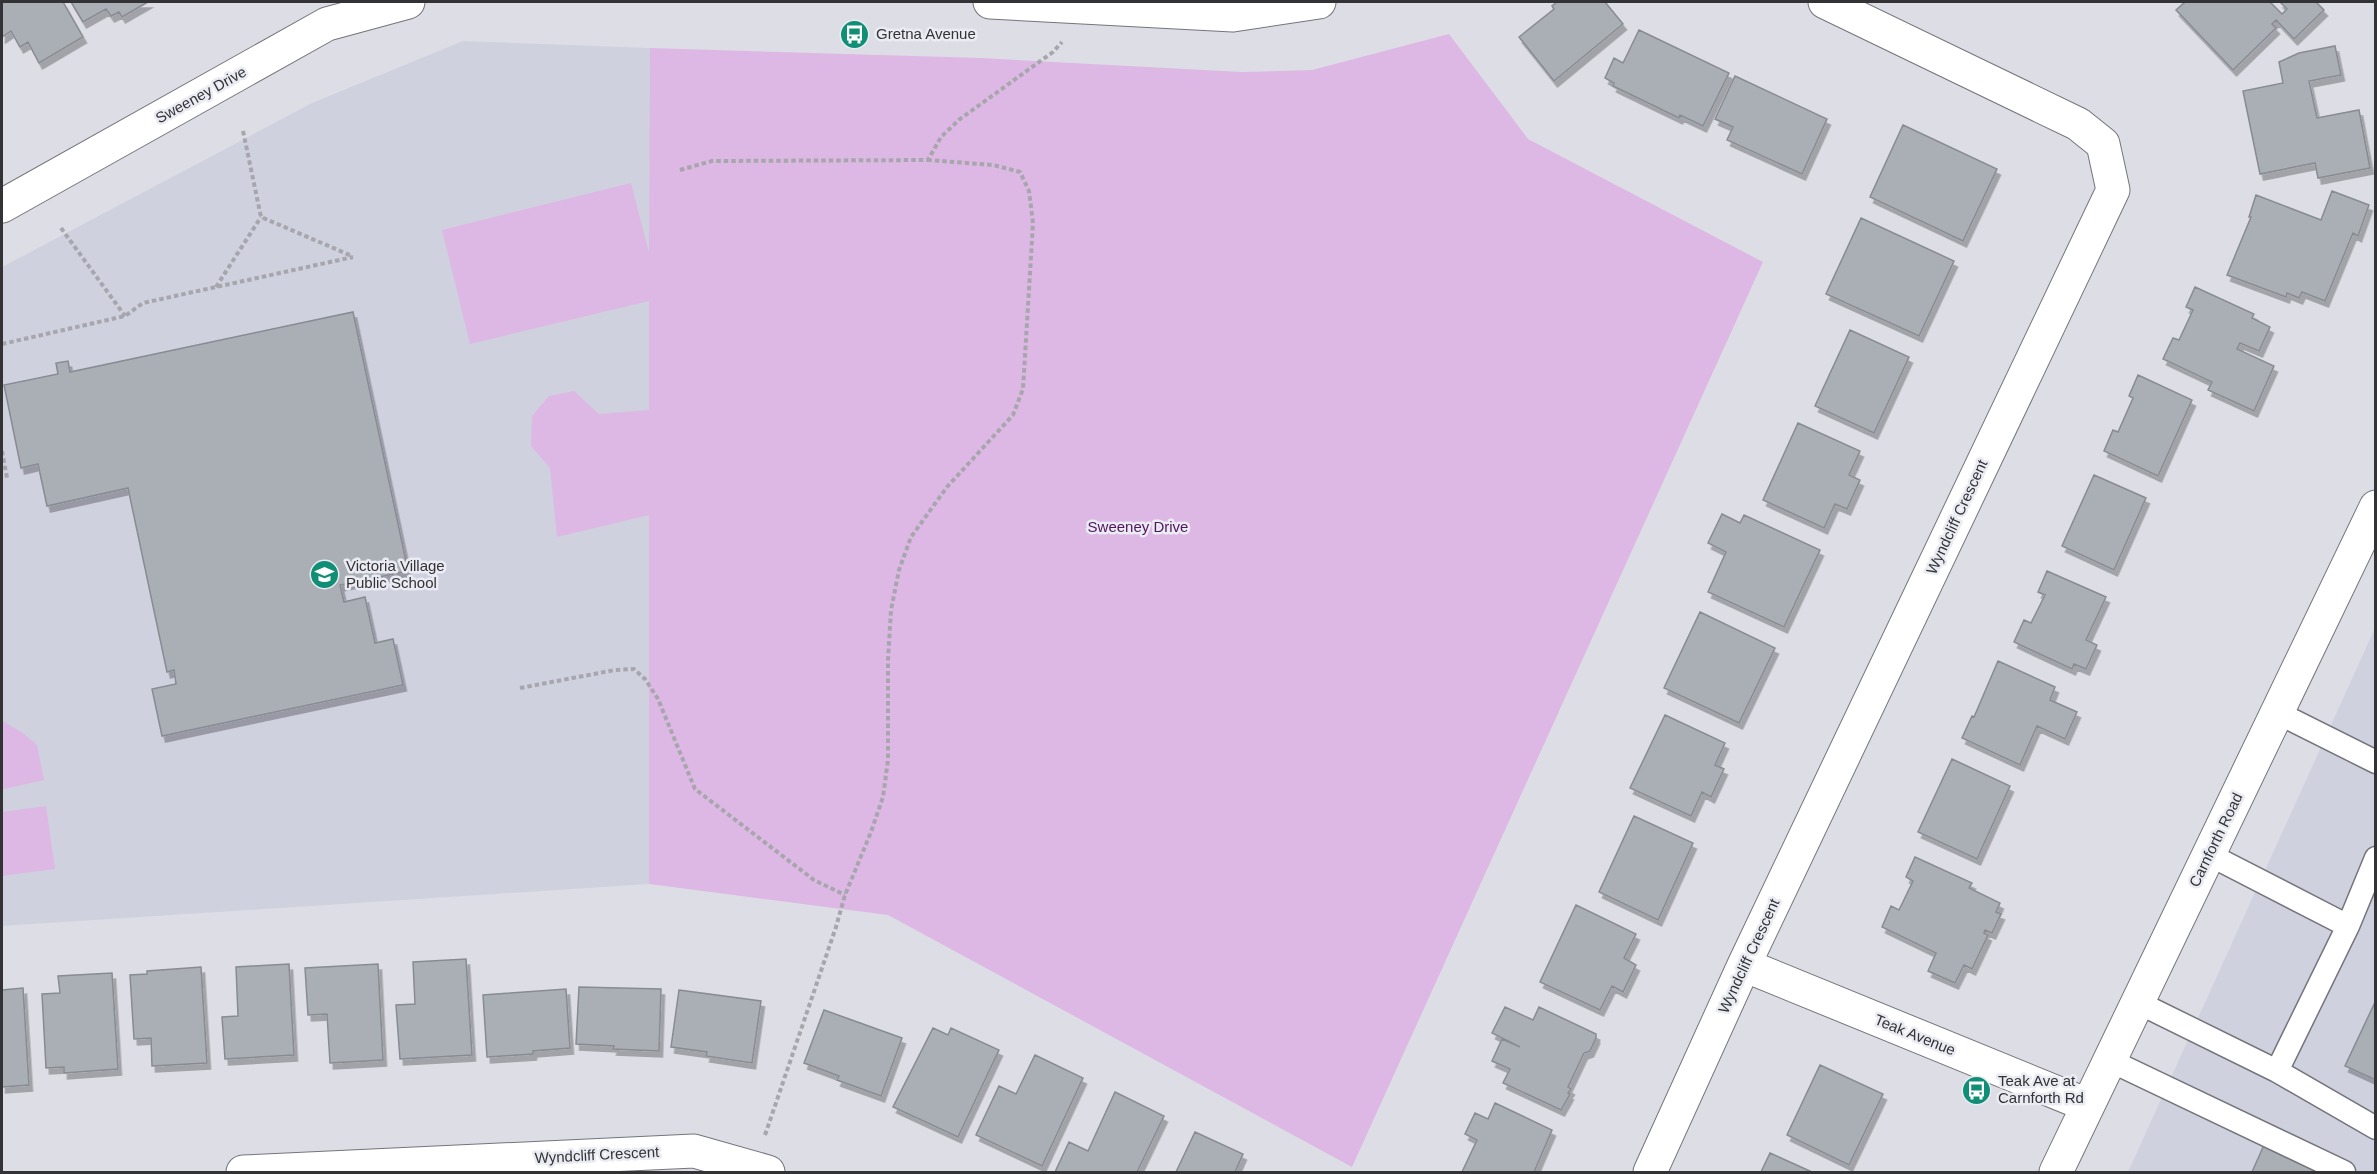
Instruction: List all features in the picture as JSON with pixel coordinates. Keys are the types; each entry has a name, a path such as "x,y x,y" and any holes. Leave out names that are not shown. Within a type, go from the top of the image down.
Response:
{"street":[{"name":"Sweeney Drive","path":"2,206 327,24 408,2"},
{"path":"990,2 1233,15 1318,2"},
{"name":"Wyndcliff Crescent","path":"1650,1173 1744,965 2113,190 2103,144 2079,124 1825,2"},
{"name":"Carnforth Road","path":"2056,1173 2376,507"},
{"name":"Teak Avenue","path":"1744,965 2087,1105"},
{"name":"Wyndcliff Crescent","path":"262,1172 694,1151 761,1170"}],"lane":[{"path":"2278,713 2376,762"},
{"path":"2208,854 2348,926"},
{"path":"2277,1071 2348,926 2376,858"},
{"path":"2137,1002 2277,1071 2376,1128"},
{"path":"2109,1060 2344,1173"}],"path":[{"path":"928,160 941,137 960,118 1053,52 1091,6"},
{"path":"215,287 261,217 243,131"},
{"path":"680,170 712,160 928,160 993,165 1020,172 1029,191 1033,223 1023,389 1013,415 947,487 911,537 899,570 891,610 888,660 888,760 883,797 872,832 844,895 761,1170"},
{"path":"2,344 125,316 143,303 353,257 261,217"},
{"path":"61,228 125,316"},
{"path":"2,451 7,478"},
{"path":"520,688 615,670 634,669 645,679 658,699 695,789 814,880 844,895"}],"shaded area":[{"name":"Victoria Village Public School","path":"463,41 650,48 649,884 2,926 2,267 312,103"},
{"path":"2375,628 2375,1172 2128,1172"}],"green space":[{"name":"Sweeney Drive","path":"1449,34 1528,139 1763,262 1352,1167 888,915 649,884 649,515 557,537 550,468 531,446 532,416 549,396 574,391 599,414 649,410 649,301 470,344 442,230 631,183 649,253 650,48 981,58 1242,72 1312,70"},
{"path":"2,721 23,733 37,745 44,780 4,789 2,787"},
{"path":"46,806 55,869 2,876 2,812"}],"building":[{"path":"2,2 63,2 83,37 39,63 28,42 20,47 11,31 2,37"},
{"path":"71,2 148,2 122,17 119,12 111,16 106,9 83,22"},
{"path":"1557,2 1605,2 1623,24 1554,81 1519,37 1554,9 1552,6"},
{"path":"2185,2 2270,2 2282,14 2287,9 2280,2 2316,2 2324,10 2294,39 2276,20 2272,24 2276,28 2233,70 2176,10"},
{"path":"1639,30 1729,73 1703,126 1680,115 1679,118 1613,86 1614,83 1605,78 1614,58 1623,63"},
{"path":"2335,46 2341,75 2309,81 2317,118 2359,110 2370,168 2318,178 2315,163 2260,174 2243,91 2283,83 2279,62 2299,53"},
{"path":"1735,76 1827,119 1802,174 1727,140 1733,127 1715,119"},
{"path":"1903,125 1997,169 1963,241 1870,197"},
{"path":"2332,191 2369,205 2358,236 2353,233 2325,301 2302,292 2299,298 2287,293 2286,297 2227,275 2251,217 2249,217 2256,195 2321,220"},
{"path":"1861,218 1954,261 1919,336 1826,294"},
{"path":"2195,287 2254,314 2252,318 2270,327 2259,351 2240,343 2237,349 2274,366 2254,411 2208,390 2212,382 2163,359 2173,338 2179,340 2193,310 2186,307"},
{"name":"Victoria Village Public School","path":"353,312 408,571 340,585 344,602 365,597 375,643 393,639 403,685 162,736 152,689 176,684 174,670 167,672 128,488 47,506 38,464 21,468 4,385 58,374 56,363 68,361 70,372"},
{"path":"1850,330 1909,357 1874,433 1815,406"},
{"path":"2138,375 2192,400 2158,476 2104,451 2113,430 2118,432 2133,398 2129,396"},
{"path":"1798,423 1860,451 1849,475 1860,480 1847,509 1835,504 1824,528 1763,500"},
{"path":"2094,475 2146,498 2114,570 2062,546"},
{"path":"1722,514 1740,523 1744,515 1820,550 1784,627 1708,592 1726,552 1708,543"},
{"path":"2047,571 2106,597 2086,640 2097,645 2086,669 2074,664 2072,669 2014,642 2024,620 2031,623 2045,595 2038,592"},
{"path":"1700,612 1775,648 1739,723 1664,688"},
{"path":"1998,661 2055,687 2050,700 2077,712 2065,739 2037,726 2020,765 1962,738 1972,716 1974,717"},
{"path":"1665,715 1725,743 1715,765 1724,769 1711,797 1702,792 1691,816 1630,788"},
{"path":"1952,759 2010,786 1977,859 1918,832"},
{"path":"1634,816 1693,843 1658,920 1599,892"},
{"path":"1915,857 1972,883 1969,888 2000,903 1996,912 2001,914 1992,933 1985,930 1984,933 1988,935 1972,969 1964,965 1955,983 1928,971 1936,953 1882,927 1891,906 1899,910 1913,881 1906,877"},
{"path":"1576,905 1636,934 1624,958 1636,965 1623,992 1612,986 1600,1010 1540,982"},
{"path":"466,959 472,1055 400,1059 396,1005 415,1004 413,962"},
{"path":"289,964 294,1055 225,1059 222,1017 238,1016 236,967"},
{"path":"378,964 383,1060 330,1063 327,1014 308,1015 305,968"},
{"path":"201,967 207,1063 152,1066 151,1038 134,1039 130,975 147,974 147,971"},
{"path":"112,973 118,1069 64,1073 64,1067 46,1068 42,994 60,993 58,976"},
{"path":"579,987 661,989 659,1051 613,1049 614,1046 576,1044"},
{"path":"23,988 29,1085 2,1087 2,990"},
{"path":"566,989 570,1048 533,1051 533,1054 487,1057 483,995"},
{"path":"679,990 761,1001 752,1063 706,1056 707,1052 671,1047"},
{"path":"2376,1000 2376,1080 2345,1066"},
{"path":"1505,1007 1533,1020 1539,1007 1596,1034 1590,1051 1584,1053 1568,1087 1571,1089 1568,1093 1570,1094 1561,1110 1503,1083 1510,1069 1492,1061 1502,1039 1520,1047 1492,1033"},
{"path":"824,1010 902,1038 881,1096 837,1080 839,1076 804,1063"},
{"path":"933,1028 948,1035 951,1028 999,1050 958,1137 893,1107"},
{"path":"1035,1055 1083,1078 1042,1166 976,1135 999,1086 1016,1094"},
{"path":"1820,1065 1883,1094 1849,1165 1787,1135"},
{"path":"1115,1092 1164,1116 1137,1172 1055,1172 1069,1142 1088,1151"},
{"path":"1495,1103 1552,1130 1534,1172 1462,1172 1477,1140 1465,1134 1475,1113 1488,1119"},
{"path":"1195,1132 1243,1154 1235,1172 1176,1172"},
{"path":"2264,1145 2324,1172 2252,1172"},
{"path":"1770,1153 1812,1172 1761,1172"}],"place":[{"name":"Gretna Avenue","path":"855,34"},
{"name":"Victoria Village Public School","path":"325,575"},
{"name":"Teak Ave at Carnforth Rd","path":"1977,1090"}]}
